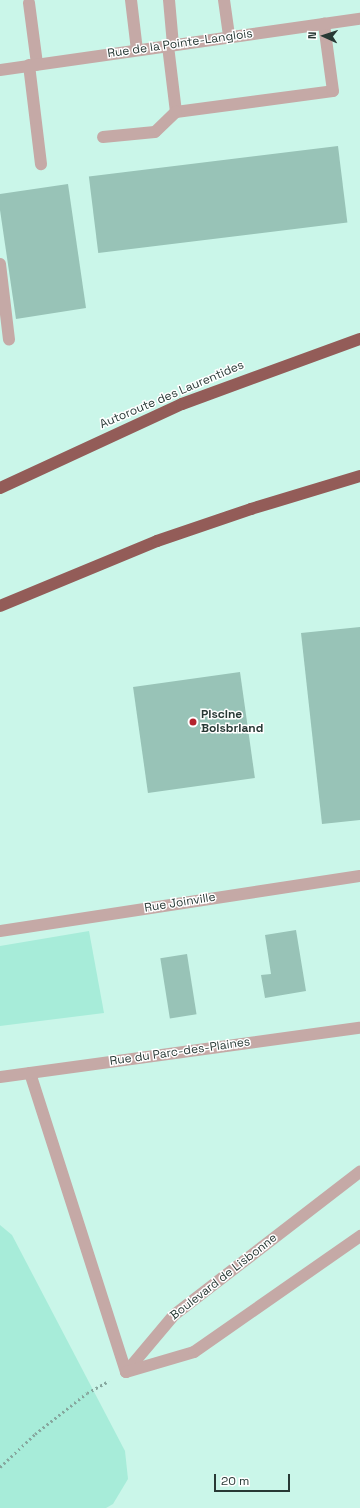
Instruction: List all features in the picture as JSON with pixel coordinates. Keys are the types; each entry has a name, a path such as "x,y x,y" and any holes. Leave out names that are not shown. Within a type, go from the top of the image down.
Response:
{"highway":[{"name":"Autoroute des Laurentides","path":"0,488 182,404 360,339"},
{"path":"0,606 172,536 251,509 360,476"}],"street":[{"path":"131,0 137,50"},
{"path":"169,0 170,46 176,112"},
{"path":"224,0 229,37"},
{"path":"29,3 41,164"},
{"name":"Rue de la Pointe-Langlois","path":"0,70 360,19"},
{"path":"103,137 155,132 176,112 333,92 324,24"},
{"path":"0,264 9,339"},
{"name":"Rue Joinville","path":"0,931 360,876"},
{"name":"Rue du Parc-des-Plaines","path":"0,1077 360,1028"},
{"path":"30,1073 126,1372 194,1352 360,1236"},
{"name":"Boulevard de Lisbonne","path":"126,1372 174,1315 360,1172"}],"path":[{"path":"0,1467 35,1434 87,1393 126,1372"}],"green space":[{"path":"89,931 104,1013 0,1026 0,946"},
{"path":"0,1225 12,1235 125,1451 128,1479 113,1504 106,1508 0,1508"}],"building":[{"path":"338,146 347,222 98,253 89,177"},
{"path":"68,184 86,308 16,319 0,210 0,194"},
{"path":"360,627 360,820 322,824 301,633"},
{"path":"240,672 255,778 148,793 133,687"},
{"path":"296,930 306,991 265,998 261,975 271,974 265,935"},
{"path":"187,954 197,1014 170,1018 160,958"}],"place":[{"name":"Piscine Boisbriand","path":"193,722"}]}
